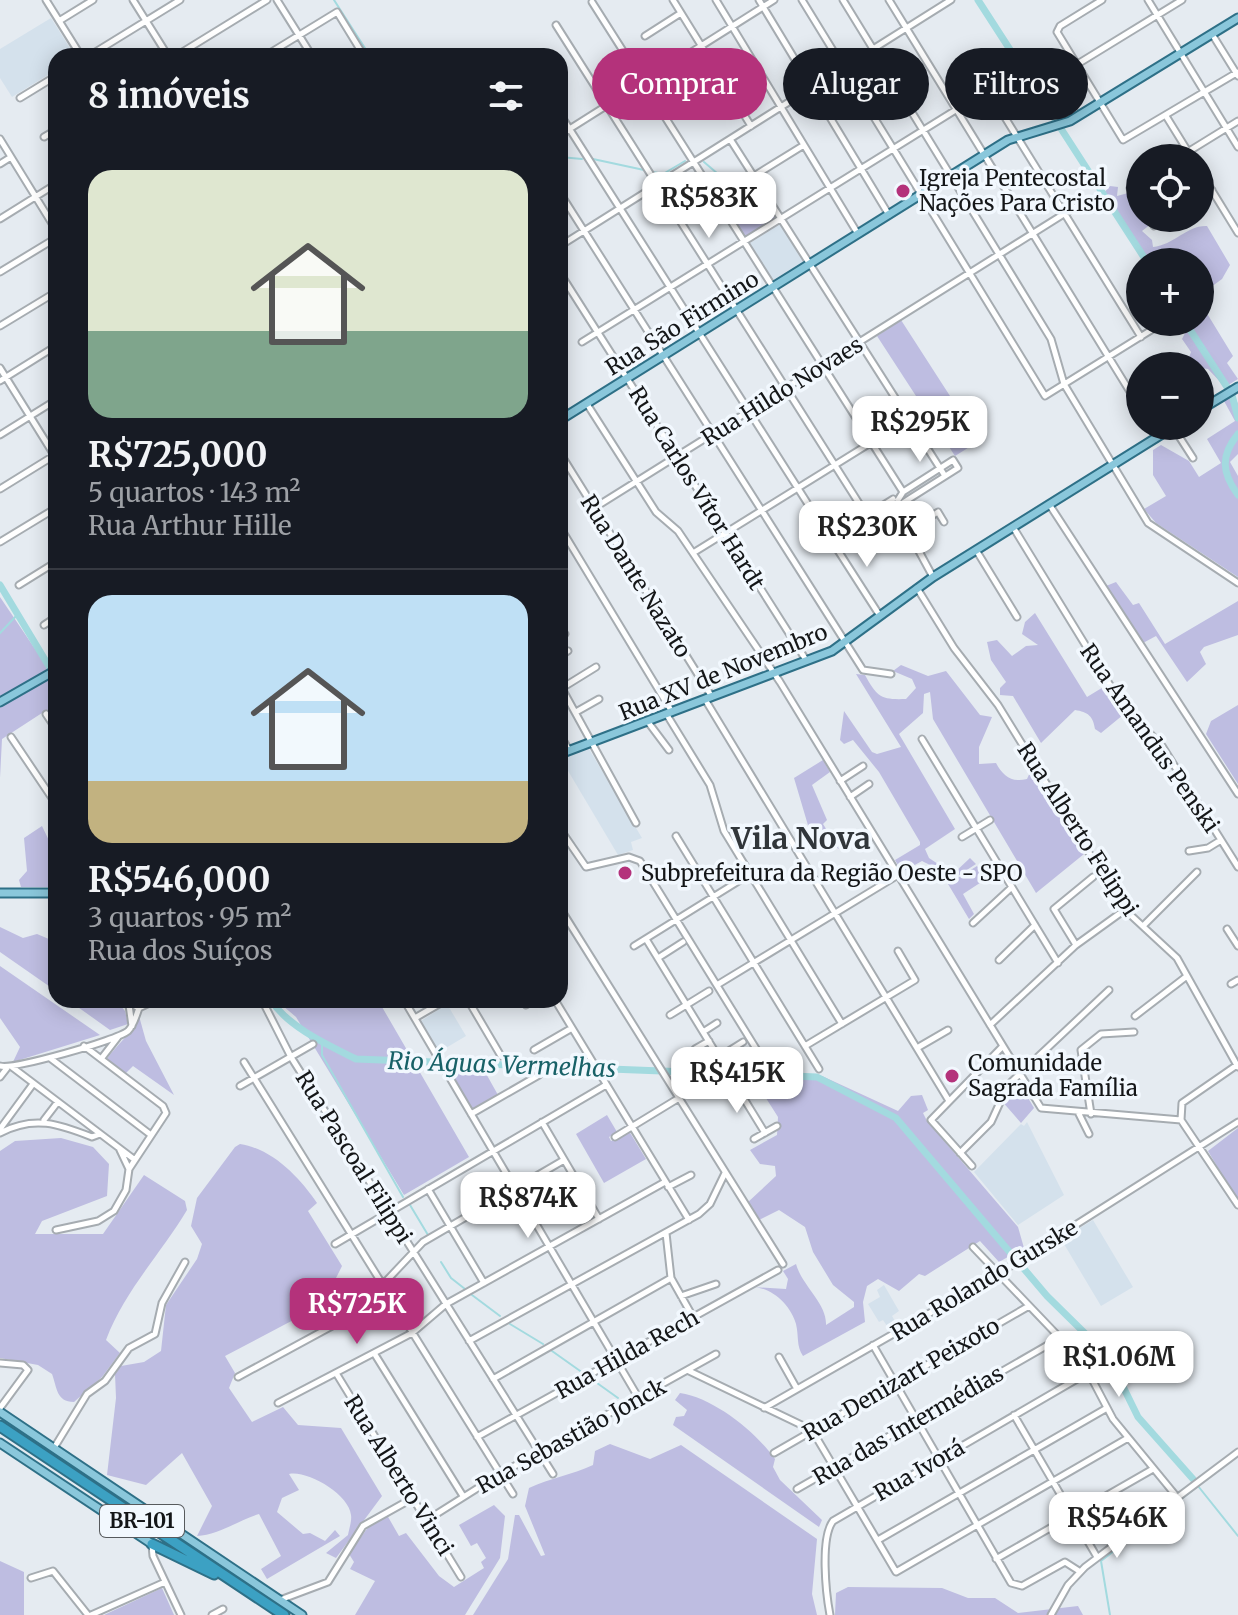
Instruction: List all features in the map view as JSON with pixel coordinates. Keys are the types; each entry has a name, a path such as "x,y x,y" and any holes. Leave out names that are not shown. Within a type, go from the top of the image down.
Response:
{"highway":[{"name":"BR-101","path":"0,1426 284,1615"},
{"name":"BR-101","path":"0,1433 274,1615"},
{"path":"152,1544 214,1574"}],"main road":[{"name":"Rua São Firmino","path":"568,416 984,155 1016,136 1061,125 1238,18"},
{"path":"1214,402 1238,387"},
{"name":"Rua XV de Novembro","path":"570,751 808,662 845,642 933,577 1152,440"},
{"path":"0,702 48,675"},
{"path":"0,893 48,893"},
{"path":"0,1410 302,1615"},
{"path":"0,1443 152,1544"}],"street":[{"path":"46,0 76,48"},
{"path":"59,21 93,0"},
{"path":"133,0 163,48"},
{"path":"102,48 180,0"},
{"path":"189,48 267,0"},
{"path":"277,0 307,48"},
{"path":"673,0 701,46"},
{"path":"716,0 858,234"},
{"path":"759,0 788,48"},
{"path":"698,48 774,0"},
{"path":"802,0 831,48"},
{"path":"843,0 872,48"},
{"path":"889,0 945,91"},
{"path":"933,0 938,9"},
{"path":"875,48 951,0"},
{"path":"1067,48 1057,30 1102,0"},
{"path":"1148,0 1238,147"},
{"path":"1088,58 1182,0"},
{"path":"592,2 621,48"},
{"path":"278,48 337,12 359,48"},
{"path":"645,36 681,13"},
{"path":"556,25 592,81"},
{"path":"1088,84 1125,141 1237,73 1212,34"},
{"path":"20,98 48,81"},
{"path":"568,241 781,107"},
{"path":"592,114 569,129 820,523"},
{"path":"582,342 945,116"},
{"path":"1166,116 1183,144"},
{"path":"616,120 867,516"},
{"path":"666,120 903,492"},
{"path":"747,120 751,126"},
{"path":"832,120 889,215"},
{"path":"875,120 1045,396 1141,337 1006,120"},
{"path":"917,120 1055,345 1064,384 1151,526 1238,583"},
{"path":"963,120 1126,386"},
{"path":"1205,144 1238,121"},
{"path":"44,137 48,135"},
{"path":"0,139 48,217"},
{"path":"730,139 945,476"},
{"path":"754,176 804,145"},
{"path":"0,164 11,157"},
{"path":"0,219 48,189"},
{"path":"1214,193 1237,228"},
{"name":"Rua Hildo Novaes","path":"594,508 1083,202"},
{"path":"568,206 863,670 891,674"},
{"path":"0,272 48,243"},
{"name":"Rua Carlos Vítor Hardt","path":"568,285 808,662"},
{"path":"0,326 48,297"},
{"path":"3,379 48,351"},
{"path":"0,368 3,379 48,445"},
{"path":"587,404 656,512 676,528 773,676 1043,1110 1181,1120 1238,1205"},
{"path":"0,435 48,405"},
{"path":"693,553 922,411"},
{"path":"1182,440 1193,458"},
{"path":"0,489 48,460"},
{"path":"844,530 867,516 896,503 958,468 953,460 903,492 896,503"},
{"name":"Rua Dante Nazato","path":"568,466 949,1101"},
{"path":"896,503 906,532 933,577"},
{"path":"1049,504 1146,656 1177,696 1238,794"},
{"path":"906,532 938,512 944,522"},
{"path":"0,542 48,513"},
{"name":"Rua Amandus Penski","path":"1013,527 1121,703 1162,746 1238,867"},
{"path":"830,538 880,616"},
{"path":"568,541 710,785 724,831 842,1024"},
{"path":"976,550 1017,617"},
{"path":"19,585 48,567"},
{"name":"Rua Alberto Felippi","path":"917,588 954,648 998,705 1123,908 1172,952 1237,1066"},
{"path":"44,625 48,622"},
{"path":"568,683 596,667"},
{"path":"568,699 636,823"},
{"path":"576,712 599,699"},
{"path":"648,722 669,750"},
{"path":"11,737 48,792"},
{"path":"922,739 1058,963"},
{"path":"840,781 863,766"},
{"path":"850,797 869,784"},
{"path":"962,837 990,820"},
{"path":"676,836 819,1069"},
{"path":"1189,851 1208,848 1221,840"},
{"path":"568,842 579,861 590,868 626,857 637,859 768,1068"},
{"path":"1143,926 1197,872"},
{"path":"634,946 750,874"},
{"path":"717,985 898,875"},
{"path":"1076,946 1054,909 1093,877"},
{"path":"973,923 1012,887"},
{"path":"990,1025 1076,946 1119,914"},
{"path":"568,921 783,1264"},
{"path":"999,960 1035,925"},
{"path":"1227,929 1238,946"},
{"path":"646,939 765,1133"},
{"path":"658,958 683,942"},
{"path":"805,1046 915,980 898,951"},
{"path":"1135,1016 1187,976"},
{"path":"1231,984 1238,980"},
{"path":"960,1153 991,1122 1001,1094 1019,1073 1109,990"},
{"path":"670,1015 709,991"},
{"path":"127,1008 132,1027"},
{"path":"0,1077 6,1067 118,1036 132,1027 139,1008"},
{"name":"Rua Pascoal Filippi","path":"267,1008 280,1029 291,1057 553,1474"},
{"path":"409,1008 638,1397"},
{"path":"415,1018 432,1008"},
{"path":"473,1008 501,1056"},
{"path":"560,1008 689,1220"},
{"path":"703,1032 717,1023"},
{"path":"534,1050 572,1028"},
{"path":"917,1048 948,1030"},
{"path":"1091,1114 1081,1050 1101,1034 1134,1032"},
{"path":"101,1059 118,1036"},
{"path":"695,1049 709,1041"},
{"path":"719,1057 743,1042"},
{"path":"240,1086 313,1044"},
{"path":"56,1230 98,1221 114,1211 126,1190 129,1169 166,1111 84,1046"},
{"path":"972,1166 931,1120 1003,1046"},
{"path":"49,1057 151,1135"},
{"path":"244,1062 513,1494"},
{"path":"1181,1120 1185,1101 1237,1066"},
{"path":"6,1067 135,1160"},
{"path":"471,1114 539,1075"},
{"path":"0,1131 33,1084"},
{"path":"335,1244 606,1085"},
{"path":"615,1137 679,1098"},
{"path":"44,1121 58,1102"},
{"path":"1078,1113 1089,1134"},
{"path":"7,1120 14,1126"},
{"path":"0,1131 44,1121 58,1123 92,1137 100,1134"},
{"path":"542,1122 599,1219"},
{"name":"Rua Rolando Gurske","path":"763,1408 1023,1259 1238,1122"},
{"path":"754,1139 777,1126"},
{"path":"119,1149 129,1169"},
{"path":"238,1377 356,1313 413,1252 450,1226 564,1160"},
{"path":"469,1341 689,1220 710,1204 726,1172"},
{"path":"278,1403 412,1333 446,1304 599,1219 691,1175"},
{"path":"428,1189 484,1283"},
{"path":"666,1233 671,1278 693,1317"},
{"path":"973,1247 1089,1372 1107,1408 1128,1438 1177,1497"},
{"path":"54,1448 87,1394 105,1381 129,1348 155,1334 162,1303 185,1262"},
{"name":"Rua Hilda Rech","path":"477,1437 778,1270"},
{"path":"493,1379 671,1278"},
{"path":"681,1296 716,1284"},
{"name":"Rua Denizart Peixoto","path":"774,1453 1029,1306"},
{"name":"Rua das Intermédias","path":"797,1489 1060,1338"},
{"path":"873,1345 1011,1583 1018,1587 1065,1562 1079,1571"},
{"path":"374,1353 463,1496"},
{"name":"Rua Sebastião Jonck","path":"427,1520 500,1474 716,1354"},
{"path":"779,1357 797,1389"},
{"path":"0,1363 23,1365 28,1370 0,1410"},
{"path":"687,1370 812,1430 896,1572 1128,1438"},
{"name":"Rua Ivorá","path":"830,1615 826,1589 829,1526 858,1505 1089,1372"},
{"name":"Rua Alberto Vinci","path":"336,1373 461,1577"},
{"path":"878,1540 1107,1408"},
{"path":"1014,1415 1097,1557"},
{"path":"1051,1615 1079,1571 1238,1452"},
{"path":"996,1559 1153,1469"},
{"path":"279,1600 331,1579 363,1526 413,1498"},
{"path":"152,1544 153,1556 181,1615"},
{"path":"31,1578 53,1571 90,1615 165,1582"},
{"path":"212,1615 223,1609"}],"shaded area":[{"path":"51,18 70,48 48,48 48,75 12,97 0,78 0,49"},
{"path":"754,186 775,218 745,237 725,206"},
{"path":"1110,186 1118,187 1117,196 1126,194 1126,232 1143,232 1152,240 1153,247 1187,232 1211,232 1230,265 1222,279 1214,285 1214,248 1136,248 1102,195"},
{"path":"780,224 806,264 775,283 750,243"},
{"path":"901,320 979,441 955,456 877,336"},
{"path":"1214,325 1233,356 1227,363 1238,379 1225,387 1214,375 1214,352 1191,352 1182,339 1184,336 1214,336"},
{"path":"1234,395 1238,404 1238,454 1230,462 1238,476 1238,577 1156,523 1144,509 1166,496 1153,475 1153,450 1161,445 1189,461 1199,477 1221,463 1208,440 1214,440 1214,434 1235,421 1224,401"},
{"path":"1116,582 1133,605 1139,603 1165,644 1238,601 1238,635 1204,647 1200,652 1206,664 1187,682 1156,636 1143,643 1140,641 1108,593 1106,586"},
{"path":"0,597 48,668 48,711 2,739 0,778"},
{"path":"1035,613 1087,697 1105,686 1123,715 1101,733 1095,729 1089,715 1075,710 1041,743 1013,696 1000,695 1000,688 1006,682 991,660 987,642 997,640 1012,656 1026,646 1038,645 1022,634 1025,622"},
{"path":"901,665 928,676 946,671 980,715 992,717 979,747 979,764 996,763 1005,775 1017,780 1027,779 1032,768 1084,854 1036,893 933,719 930,692 924,694 923,713 899,734 955,829 925,849 929,858 953,874 970,858 976,864 947,883 936,868 922,861 902,872 895,860 920,845 920,842 879,772 853,740 844,744 840,740 844,711 872,752 877,754 901,747 856,674 865,675 881,696 906,699 916,688 912,679 893,671"},
{"path":"1238,705 1238,784 1206,734 1211,721"},
{"path":"589,749 642,838 631,842 633,850 618,855 568,771 568,756"},
{"path":"823,760 830,772 812,785 827,820 823,824 839,849 810,832 794,778"},
{"path":"42,826 48,838 48,887 21,887 19,880 27,871 24,838"},
{"path":"977,866 986,879 963,894 974,914 969,919 948,884"},
{"path":"0,927 23,938 37,934 48,939 48,985 0,952"},
{"path":"0,966 48,999 48,1008 61,1008 100,1035 13,1062 20,1047 0,1018"},
{"path":"79,1008 123,1008 128,1024 110,1030"},
{"path":"285,1008 383,1008 469,1157 404,1195 296,1017"},
{"path":"441,1008 449,1008 466,1036 439,1052 421,1021"},
{"path":"139,1016 146,1041 174,1095 133,1066 125,1074 106,1060"},
{"path":"449,1069 484,1070 498,1095 473,1110"},
{"path":"750,1073 822,1076 898,1111 911,1096 922,1095 928,1110 923,1113 927,1121 1018,1227 1024,1248 999,1262 980,1241 925,1276 919,1274 899,1291 878,1279 867,1286 863,1302 865,1322 803,1356 790,1311 774,1294 753,1287 786,1289 788,1279 783,1271 796,1264 823,1309 826,1325 854,1307 854,1302 833,1285 813,1252 805,1227 779,1210 759,1220 747,1203 776,1176 775,1166 760,1164 750,1150 777,1135 778,1117"},
{"path":"1017,1079 1034,1108 1021,1123 1001,1100 1004,1092"},
{"path":"607,1115 617,1132 609,1137 611,1141 629,1131 646,1159 604,1183 576,1134"},
{"path":"1027,1122 1064,1195 1018,1225 974,1172 1021,1124 1024,1126"},
{"path":"1238,1128 1238,1202 1208,1151"},
{"path":"61,1138 93,1147 109,1164 107,1196 42,1221 35,1234 103,1234 144,1175 185,1201 187,1210 114,1322 106,1340 120,1353 102,1377 74,1402 60,1397 52,1374 38,1365 0,1358 0,1151 15,1141"},
{"path":"240,1144 274,1158 302,1184 317,1203 308,1211 342,1266 333,1284 306,1296 299,1317 225,1356 235,1373 229,1388 252,1422 283,1407 298,1425 341,1428 382,1496 336,1558 326,1553 348,1535 351,1517 348,1507 326,1485 306,1476 289,1474 299,1490 282,1498 277,1512 303,1534 310,1533 325,1541 335,1530 340,1536 267,1579 261,1569 281,1556 259,1514 197,1536 212,1506 182,1453 146,1485 107,1475 116,1398 115,1374 121,1366 144,1362 161,1351 166,1305 197,1259 202,1244 191,1226 197,1198"},
{"path":"1093,1220 1133,1287 1101,1306 1061,1239"},
{"path":"884,1285 899,1311 892,1316 895,1321 887,1326 883,1320 879,1322 868,1304 880,1297 877,1290"},
{"path":"680,1393 720,1409 757,1438 775,1459 773,1467 780,1480 822,1520 819,1527 673,1425 676,1417 684,1416 687,1410 675,1400"},
{"path":"610,1444 650,1459 681,1445 817,1539 812,1594 817,1615 473,1615 508,1559 515,1515 519,1515 541,1556 545,1555 525,1506 529,1488 593,1465 595,1451"},
{"path":"494,1505 505,1516 500,1558 465,1615 355,1615 375,1581 350,1569 354,1562 349,1554 369,1526 387,1515 399,1536 406,1533 439,1576 454,1587 484,1568 481,1562 486,1558 477,1543 471,1546 459,1525"},
{"path":"0,1561 24,1572 24,1615 0,1615"},
{"path":"848,1587 942,1588 968,1598 995,1598 1018,1613 1078,1606 1083,1615 835,1615 836,1593"},
{"path":"162,1588 174,1615 104,1615"}],"waterway":[{"path":"334,0 365,48"},
{"path":"978,0 1138,248"},
{"path":"568,158 582,159"},
{"path":"593,159 644,170"},
{"path":"653,172 663,174 685,161"},
{"path":"704,162 725,180 754,182 764,196"},
{"path":"1194,336 1227,387"},
{"path":"1232,395 1238,418"},
{"path":"1238,434 1228,450 1225,464 1238,495"},
{"name":"Rio Águas Vermelhas","path":"0,585 48,665"},
{"path":"0,633 18,614"},
{"name":"Rio Águas Vermelhas","path":"277,1008 298,1027 356,1059 817,1077 896,1118 1047,1296 1108,1356 1138,1417 1193,1479"},
{"path":"322,1041 322,1055 403,1197"},
{"path":"410,1205 428,1235"},
{"path":"441,1262 451,1278 465,1289"},
{"path":"472,1295 500,1316"},
{"path":"510,1324 543,1344"},
{"path":"552,1351 583,1373"},
{"path":"590,1378 618,1398"},
{"path":"1110,1615 1101,1561 1198,1486 1238,1536"}],"place":[{"name":"Igreja Pentecostal Nações Para Cristo","path":"903,191"},
{"name":"Subprefeitura da Região Oeste - SPO","path":"625,873"},
{"name":"Comunidade Sagrada Família","path":"952,1076"}],"district":[{"name":"Vila Nova","path":"801,839"}]}
